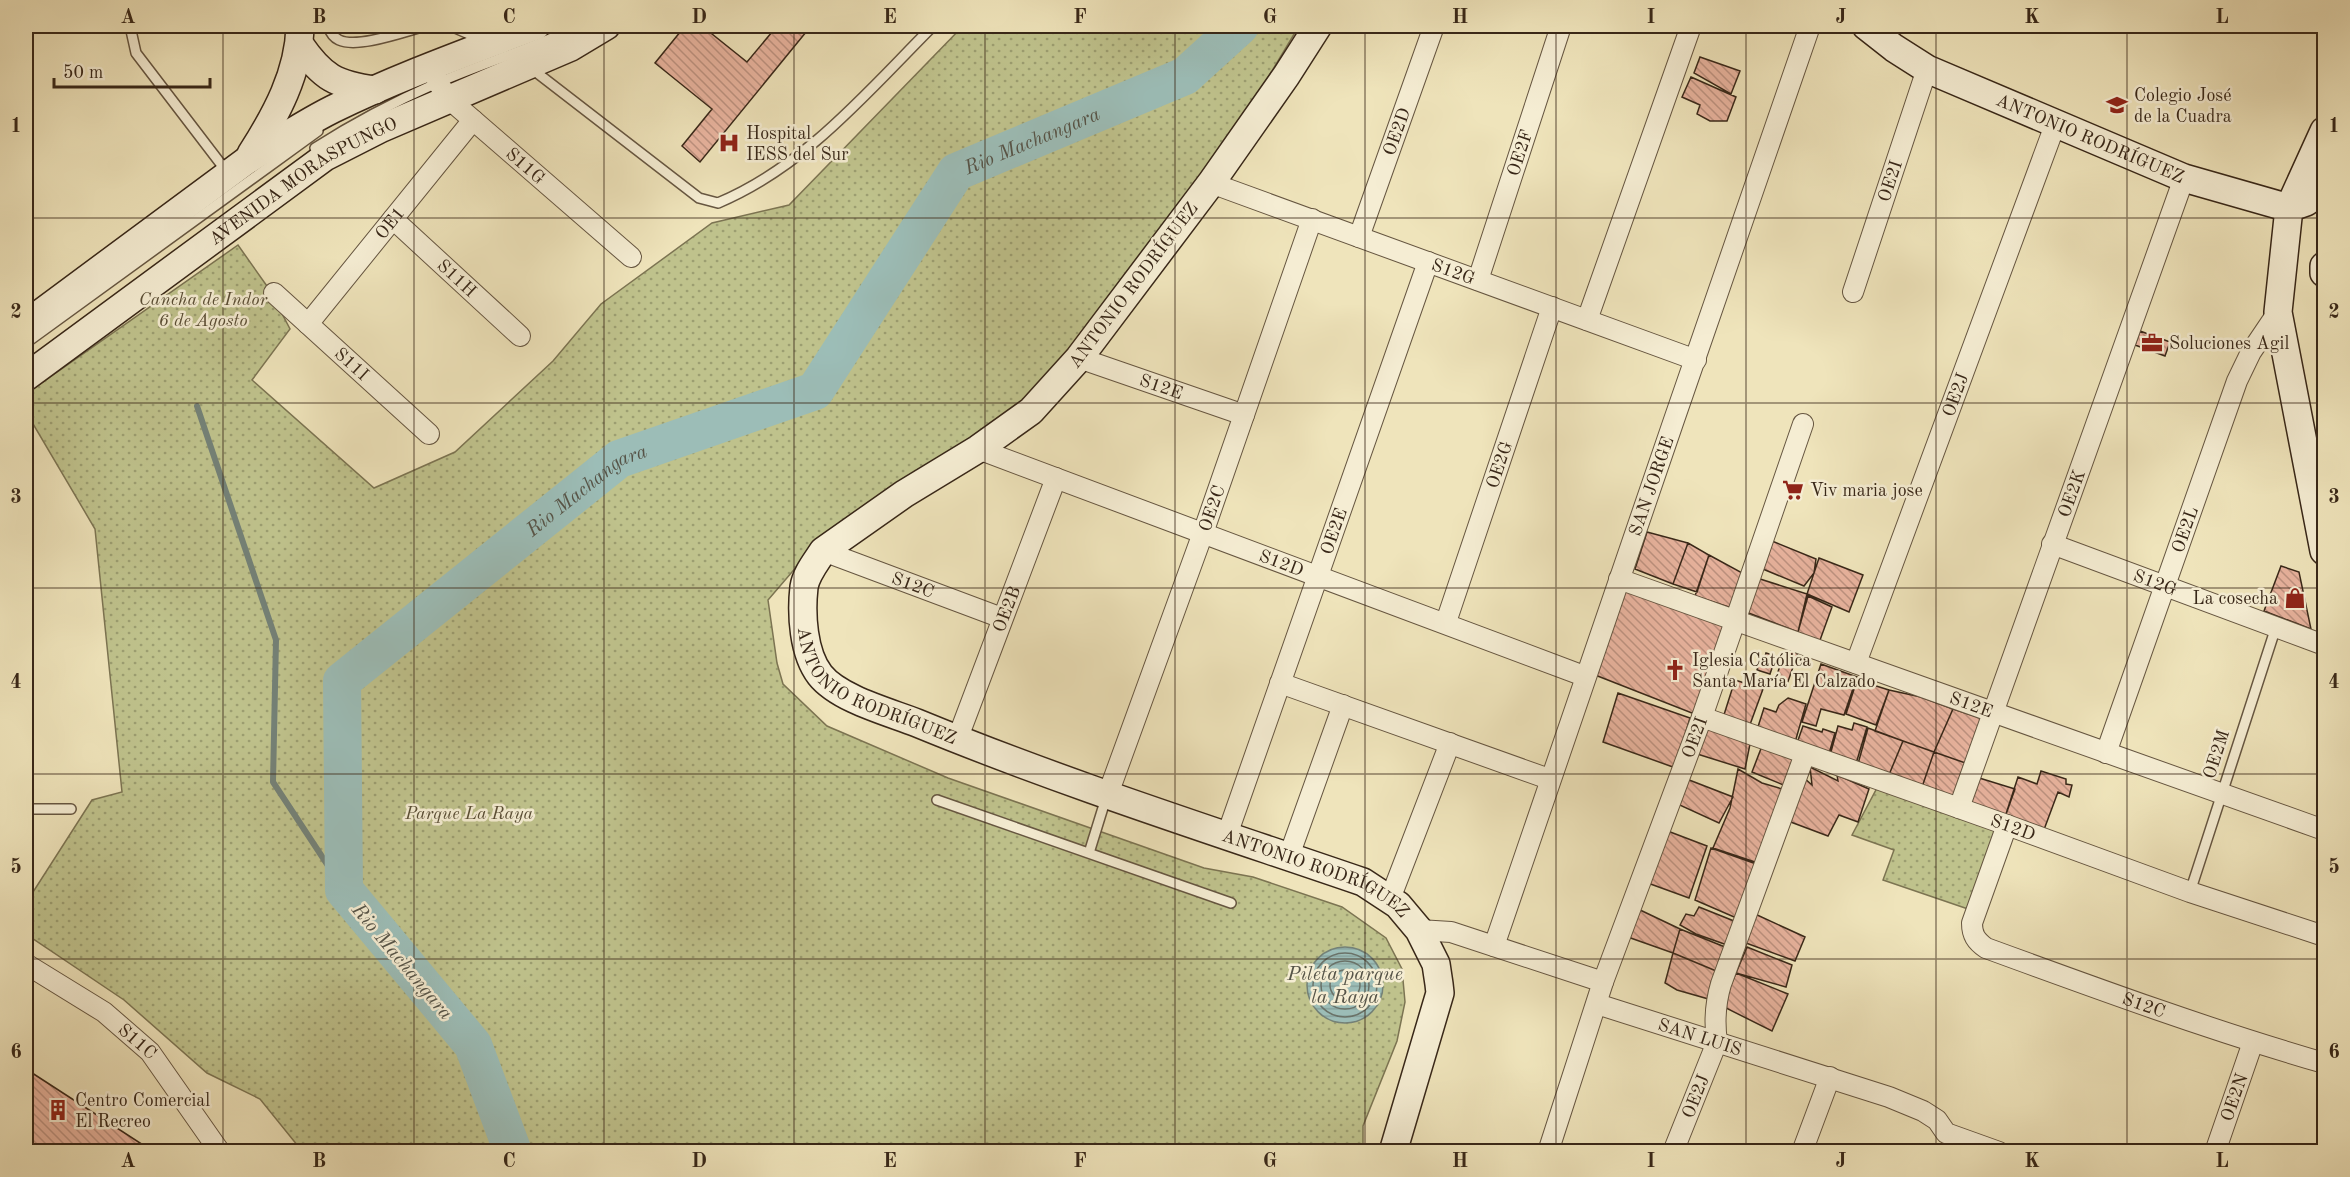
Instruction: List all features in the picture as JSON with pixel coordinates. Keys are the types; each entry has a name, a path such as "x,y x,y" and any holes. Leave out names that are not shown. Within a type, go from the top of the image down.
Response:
{"street":[{"name":"AVENIDA MORASPUNGO","path":"26,377 325,157 382,128 438,80 490,44 536,26"},
{"name":"AVENIDA MORASPUNGO","path":"26,324 237,167 284,136 331,110 375,90 527,65 571,47 606,26"},
{"name":"ANTONIO RODRÍGUEZ","path":"1317,26 1286,76 1211,183 1079,358 1031,411 978,448 904,494 823,551 804,586 802,624 813,663 821,677 850,696 957,740 1364,882 1398,905 1419,930 1436,964 1440,993 1393,1152"},
{"name":"OE2D","path":"1359,237 1434,26"},
{"name":"OE2F","path":"1478,280 1561,26"},
{"path":"1587,320 1691,26"},
{"name":"SAN JORGE","path":"1494,946 1584,675 1696,360 1810,26"},
{"name":"ANTONIO RODRÍGUEZ","path":"1866,26 1894,48 1928,69 2055,125 2184,178 2289,208"},
{"path":"237,167 275,114 299,42"},
{"path":"299,42 319,70 330,78 350,87 375,90"},
{"path":"284,136 298,107 302,88 299,42"},
{"name":"OE2I","path":"1852,292 1928,69"},
{"name":"S11G","path":"438,80 472,120 631,257"},
{"name":"OE1","path":"308,324 472,120"},
{"name":"OE2J","path":"1856,663 2055,125"},
{"path":"2325,131 2289,208 2278,312 2325,551"},
{"name":"OE2K","path":"1959,808 2184,178"},
{"path":"2289,208 2306,202 2322,178"},
{"name":"S12G","path":"1211,183 1696,360"},
{"name":"S11H","path":"393,219 520,336"},
{"name":"OE2C","path":"1108,794 1203,533 1312,219"},
{"name":"OE2E","path":"1227,835 1428,262"},
{"path":"2325,266 2325,273"},
{"name":"S11I","path":"274,293 429,434"},
{"name":"OE2G","path":"1446,622 1552,307"},
{"name":"OE2L","path":"2106,753 2237,381 2251,352 2278,312"},
{"name":"S12E","path":"1079,358 1244,416"},
{"name":"OE2I","path":"1603,982 1702,717 1803,424"},
{"name":"S12D","path":"978,448 1584,675"},
{"name":"OE2B","path":"957,740 1056,478"},
{"name":"S12G","path":"2052,544 2325,645"},
{"name":"S12C","path":"823,551 1002,618"},
{"name":"S12E","path":"1618,579 2325,830"},
{"path":"1280,683 1550,779"},
{"path":"1289,856 1342,705"},
{"name":"S12D","path":"1702,717 2190,892 2325,936"},
{"path":"1390,899 1449,743"},
{"path":"1717,1042 1714,1022 1715,1003 1805,754"},
{"name":"S12C","path":"2007,825 1975,914 1972,932 1977,942 1986,948 2134,1003 2325,1064"},
{"path":"1419,930 1451,932 1603,982 1548,1152"},
{"name":"S11C","path":"26,964 104,1012 150,1052 220,1152"},
{"name":"SAN LUIS","path":"1597,1004 1830,1077 1923,1112 1937,1120 1947,1142 1999,1152"},
{"name":"OE2J","path":"1673,1152 1717,1042"},
{"name":"OE2N","path":"2215,1152 2253,1042"},
{"path":"1802,1152 1830,1077"}],"lane":[{"path":"130,26 136,53 237,167"},
{"path":"328,26 331,33 339,40 355,43 428,26 453,27 490,44"},
{"path":"303,157 353,124 545,26"},
{"path":"332,121 351,108 414,78 438,80 579,26"},
{"path":"527,65 699,198 718,203 793,162 819,140 933,26"},
{"path":"26,343 323,127"},
{"name":"OE2M","path":"2190,892 2276,627"},
{"path":"1089,853 1108,794"},
{"path":"937,800 1231,903"},
{"path":"26,809 72,809"}],"green space":[{"name":"Parque La Raya","path":"963,26 1299,26 1208,177 1077,356 969,446 822,537 768,600 777,663 783,684 827,726 948,778 1204,868 1253,877 1342,907 1386,938 1402,969 1405,1002 1397,1041 1363,1126 1363,1151 302,1151 260,1099 207,1073 124,1000 26,934 26,903 92,800 122,792 95,529 26,412 26,394 238,245 269,289 290,329 252,380 374,488 455,452 553,361 601,304 712,223 789,205"},
{"path":"1877,788 1998,832 1971,910 1883,880 1894,850 1852,835"}],"water":[{"name":"Pileta parque la Raya","path":"1345,947 1360,950 1372,958 1380,970 1383,985 1380,1000 1372,1012 1360,1020 1345,1023 1330,1020 1318,1012 1310,1000 1307,985 1310,970 1318,958 1330,950"}],"building":[{"path":"339,26 403,26 390,30 339,30"},
{"name":"Hospital IESS del Sur","path":"685,26 702,26 747,62 777,26 811,26 700,162 682,146 712,109 655,63"},
{"path":"1700,57 1740,71 1731,94 1694,73"},
{"path":"1691,77 1736,97 1727,121 1710,121 1697,114 1700,105 1682,97"},
{"name":"Soluciones Agil","path":"2140,331 2170,342 2165,356 2135,345"},
{"path":"1647,532 1688,543 1673,584 1635,569"},
{"path":"1767,539 1816,559 1814,573 1804,586 1758,567"},
{"path":"1688,543 1709,555 1697,592 1673,584"},
{"path":"1709,555 1746,575 1735,609 1695,596"},
{"path":"1819,558 1863,575 1849,612 1807,594"},
{"path":"2281,566 2299,572 2311,629 2264,611"},
{"path":"1757,578 1807,594 1798,632 1746,612"},
{"path":"1620,589 1724,624 1697,715 1590,673"},
{"path":"1808,596 1832,607 1819,643 1798,632"},
{"path":"1786,649 1798,653 1786,687 1774,683"},
{"path":"1766,653 1776,656 1770,674 1757,670 1759,662 1763,663"},
{"path":"1821,664 1857,677 1844,715 1821,709 1816,726 1802,722"},
{"path":"1735,680 1763,689 1748,730 1722,721"},
{"path":"1857,680 1889,690 1876,725 1846,714"},
{"path":"1889,690 1921,697 1953,709 1934,752 1875,731"},
{"path":"1618,693 1690,718 1673,767 1603,742"},
{"path":"1788,698 1806,704 1794,746 1756,733 1764,708 1776,712 1779,705"},
{"path":"1953,709 1987,720 1974,766 1934,752"},
{"path":"1854,723 1867,727 1855,767 1829,759 1838,726 1852,730"},
{"path":"1704,726 1750,744 1745,769 1694,753"},
{"path":"1803,726 1822,732 1823,729 1835,733 1828,757 1796,746"},
{"path":"1868,728 1903,741 1886,782 1856,771"},
{"path":"1903,741 1934,752 1921,790 1886,782"},
{"path":"1762,746 1796,758 1786,786 1752,772"},
{"path":"1934,752 1974,766 1959,808 1921,790"},
{"path":"1810,767 1838,781 1837,775 1869,789 1858,822 1839,815 1828,836 1788,821 1803,777 1812,785"},
{"path":"1738,769 1762,783 1789,791 1761,864 1713,848 1730,808"},
{"path":"2041,771 2066,779 2066,784 2072,785 2069,797 2058,792 2042,835 2004,820 2018,777 2037,784"},
{"path":"1976,777 2015,789 2004,820 1967,808"},
{"path":"1684,778 1733,797 1719,823 1673,802"},
{"path":"1665,830 1707,846 1689,898 1645,882"},
{"path":"1711,848 1762,866 1741,920 1695,900"},
{"path":"1699,907 1739,923 1730,946 1696,934 1680,925 1686,914 1694,916"},
{"path":"1638,909 1680,929 1673,953 1625,936"},
{"path":"1755,914 1805,937 1795,961 1746,943"},
{"path":"1680,929 1730,949 1721,973 1673,953"},
{"path":"1747,947 1792,965 1786,987 1736,973"},
{"path":"1673,953 1721,973 1712,1000 1677,990 1665,983"},
{"path":"1736,973 1788,994 1772,1031 1722,1006"},
{"name":"Centro Comercial El Recreo","path":"26,1069 154,1152 26,1152"}],"waterway":[{"name":"Rio Machangara","path":"513,1152 473,1045 344,890 342,681 619,459 815,391 956,172 1185,76 1240,26"},
{"path":"197,406 276,640 273,782 344,890"}],"place":[{"name":"Colegio José de la Cuadra","path":"2117,105"},
{"name":"Hospital IESS del Sur","path":"729,143"},
{"name":"Soluciones Agil","path":"2152,343"},
{"name":"Viv maria jose","path":"1793,490"},
{"name":"La cosecha","path":"2295,598"},
{"name":"Iglesia Católica Santa María El Calzado","path":"1675,670"},
{"name":"Centro Comercial El Recreo","path":"58,1110"}],"park label":[{"name":"Cancha de Indor 6 de Agosto","path":"203,309"}]}
